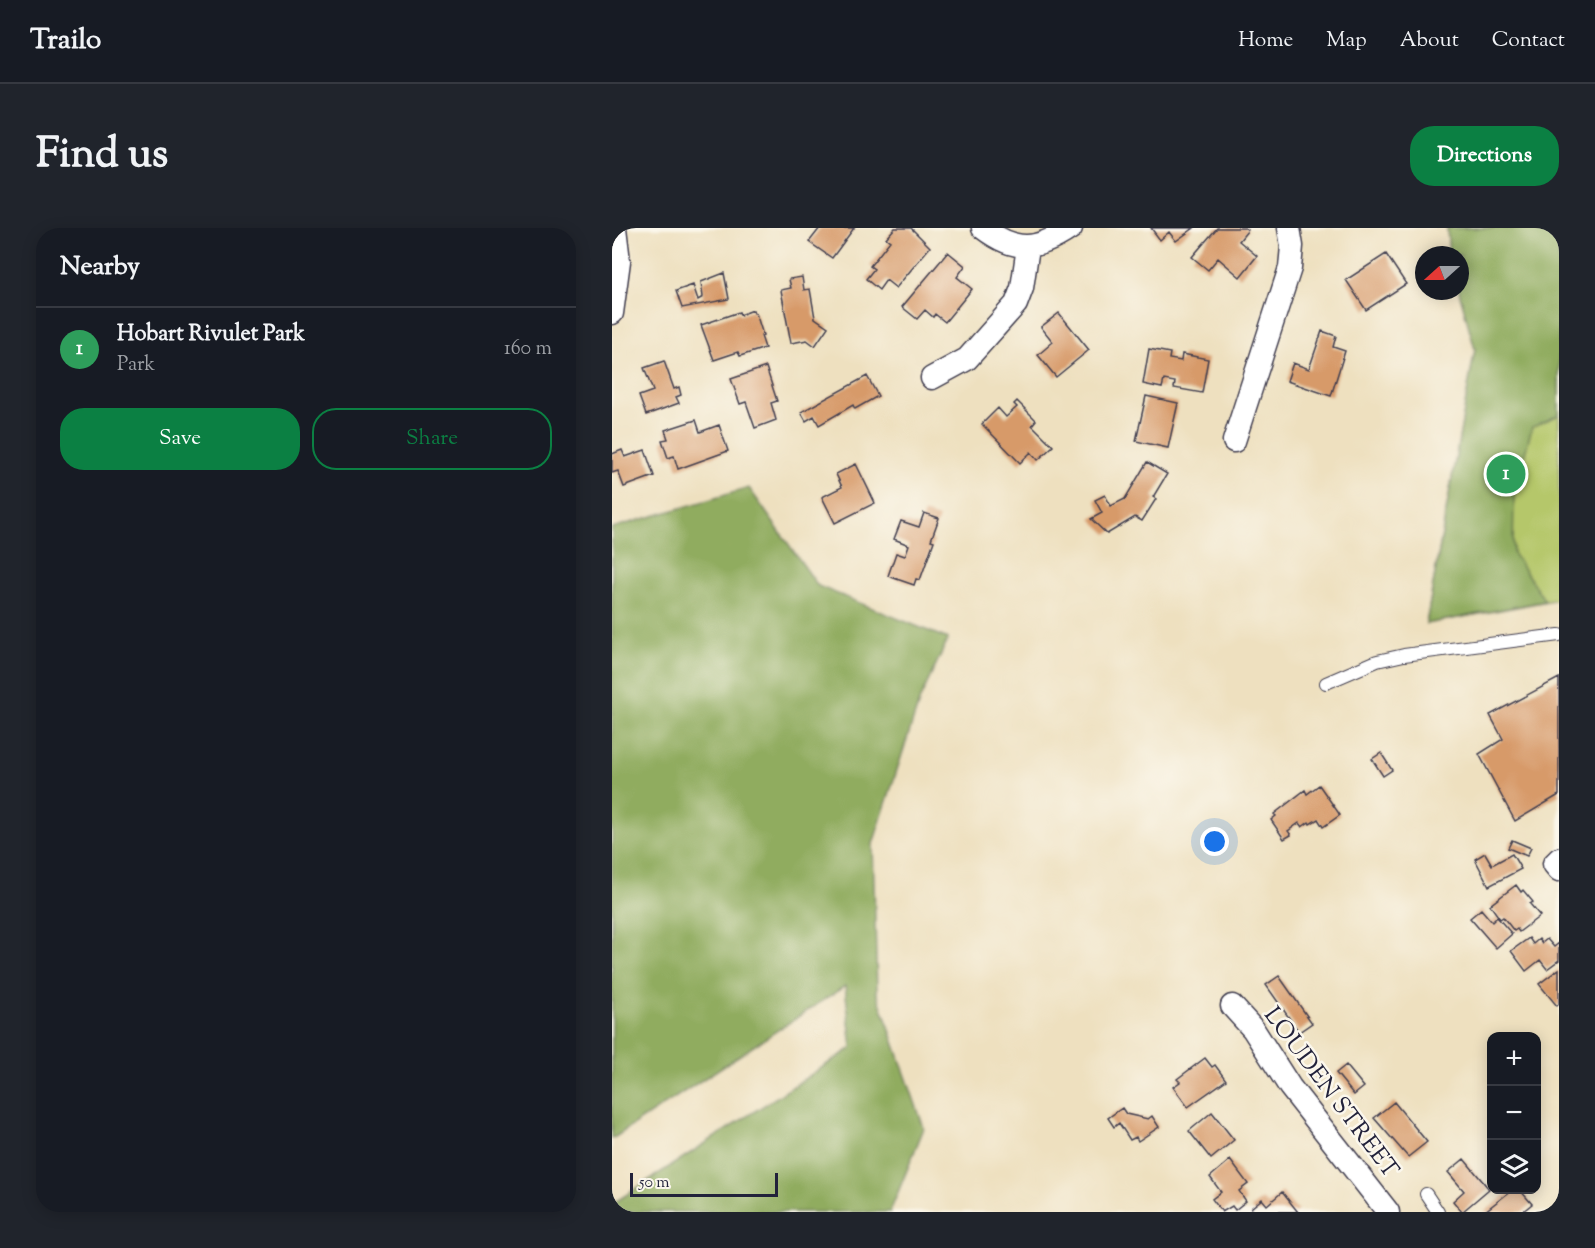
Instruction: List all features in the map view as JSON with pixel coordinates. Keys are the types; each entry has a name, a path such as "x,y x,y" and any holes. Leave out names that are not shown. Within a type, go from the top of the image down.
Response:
{"street":[{"path":"612,313 619,261 615,228"},
{"path":"983,228 1007,244 1028,247 1046,242 1071,228"},
{"path":"1234,441 1290,268 1292,246 1289,228"},
{"path":"932,378 967,359 1016,304 1022,288 1028,247"},
{"name":"LOUDEN STREET","path":"1232,1006 1253,1029 1290,1087 1388,1212"}],"lane":[{"path":"1326,683 1377,661 1436,649 1454,649 1559,635"},
{"name":"LOUDEN STREET","path":"1426,1194 1438,1212"}],"green space":[{"path":"1447,228 1559,228 1559,599 1426,624 1475,349 1461,300 1469,300 1469,246 1448,246"},
{"path":"1447,228 1559,228 1559,415 1532,427 1514,495 1513,553 1545,601 1426,624 1475,349 1461,300 1469,300 1469,246 1448,246"},
{"path":"749,488 818,586 948,639 920,699 873,844 877,993 924,1128 890,1212 612,1212 612,1204 852,1048 845,986 612,1139 612,528"}],"building":[{"path":"820,228 854,228 832,258 809,242"},
{"path":"895,228 911,228 930,247 896,288 886,280 879,290 866,279 874,269 870,266 890,241 886,238"},
{"path":"1151,228 1194,228 1176,241 1169,232 1160,240"},
{"path":"1217,228 1245,228 1248,230 1239,241 1257,256 1240,277 1218,258 1208,270 1192,257"},
{"path":"948,252 965,266 957,277 972,289 945,322 935,314 933,317 925,310 917,319 902,307"},
{"path":"1386,254 1406,284 1366,310 1346,280"},
{"path":"724,273 729,299 682,308 676,291 693,285 698,300 703,297 701,282"},
{"path":"802,277 804,290 810,289 815,318 828,327 815,346 807,340 791,343 781,290 791,288 789,279"},
{"path":"753,310 763,335 761,336 765,348 740,356 738,352 714,360 701,325 739,312 740,315"},
{"path":"1059,313 1089,350 1056,377 1038,355 1053,342 1041,327"},
{"path":"1322,331 1336,336 1333,347 1345,351 1331,396 1287,381 1293,363 1309,369"},
{"path":"1149,349 1170,353 1169,359 1181,361 1182,354 1208,359 1202,393 1174,388 1175,382 1164,380 1162,388 1143,384"},
{"path":"664,361 674,389 679,387 681,395 676,397 679,403 646,415 639,396 653,391 644,368"},
{"path":"766,367 777,401 771,403 776,420 755,428 746,402 740,404 731,379"},
{"path":"867,376 878,396 855,409 853,405 819,425 814,416 806,421 801,412"},
{"path":"1146,396 1178,403 1168,448 1136,441"},
{"path":"1017,401 1036,420 1032,425 1053,446 1038,460 1031,452 1020,463 982,424 998,408 1006,417 1017,407 1014,404"},
{"path":"696,420 700,432 719,425 728,451 678,469 674,456 668,458 662,440 668,439 665,430"},
{"path":"622,450 625,457 645,450 654,476 624,487 618,471 612,473 612,454"},
{"path":"1147,462 1167,474 1153,497 1156,499 1142,521 1135,517 1107,534 1091,519 1102,513 1095,500 1105,495 1111,506 1125,499"},
{"path":"856,464 875,503 835,523 822,497 842,487 836,474"},
{"path":"924,513 939,518 931,540 934,541 920,580 916,579 914,585 888,576 896,553 905,556 909,545 894,539 901,521 919,527"},
{"path":"1559,678 1559,795 1515,821 1479,754 1503,739 1490,715"},
{"path":"1381,753 1392,770 1383,776 1372,759"},
{"path":"1319,785 1340,815 1323,827 1318,819 1302,827 1299,823 1288,831 1291,835 1284,839 1271,820 1276,816 1274,814 1305,790 1307,794"},
{"path":"1512,840 1531,848 1527,856 1508,848"},
{"path":"1485,853 1492,865 1512,854 1521,869 1489,886 1475,859"},
{"path":"1516,885 1533,902 1530,904 1540,916 1519,932 1517,929 1514,931 1503,917 1500,919 1490,905"},
{"path":"1481,909 1492,922 1497,917 1512,934 1496,948 1470,918"},
{"path":"1529,938 1533,944 1539,939 1542,943 1547,939 1554,947 1559,943 1559,960 1547,969 1540,960 1526,971 1511,951"},
{"path":"1559,969 1559,1004 1557,1006 1539,984"},
{"path":"1279,976 1312,1023 1299,1032 1266,985"},
{"path":"1205,1058 1212,1067 1215,1065 1226,1080 1188,1107 1173,1087 1180,1082 1177,1079"},
{"path":"1346,1065 1364,1087 1354,1095 1336,1073"},
{"path":"1394,1102 1427,1142 1408,1157 1374,1118"},
{"path":"1122,1108 1126,1114 1148,1119 1152,1116 1159,1127 1138,1141 1136,1137 1130,1140 1119,1123 1114,1127 1108,1118"},
{"path":"1212,1112 1234,1140 1211,1159 1189,1131"},
{"path":"1464,1159 1487,1187 1487,1191 1462,1212 1453,1201 1464,1191 1448,1172"},
{"path":"1230,1160 1248,1184 1239,1191 1246,1201 1235,1210 1232,1206 1222,1212 1212,1199 1221,1192 1210,1177"},
{"path":"1282,1192 1298,1212 1253,1212 1251,1208 1262,1199 1267,1205"},
{"path":"1507,1194 1523,1194 1532,1204 1522,1212 1484,1212"}],"place":[{"name":"Hobart Rivulet Park","path":"1506,474"}]}
